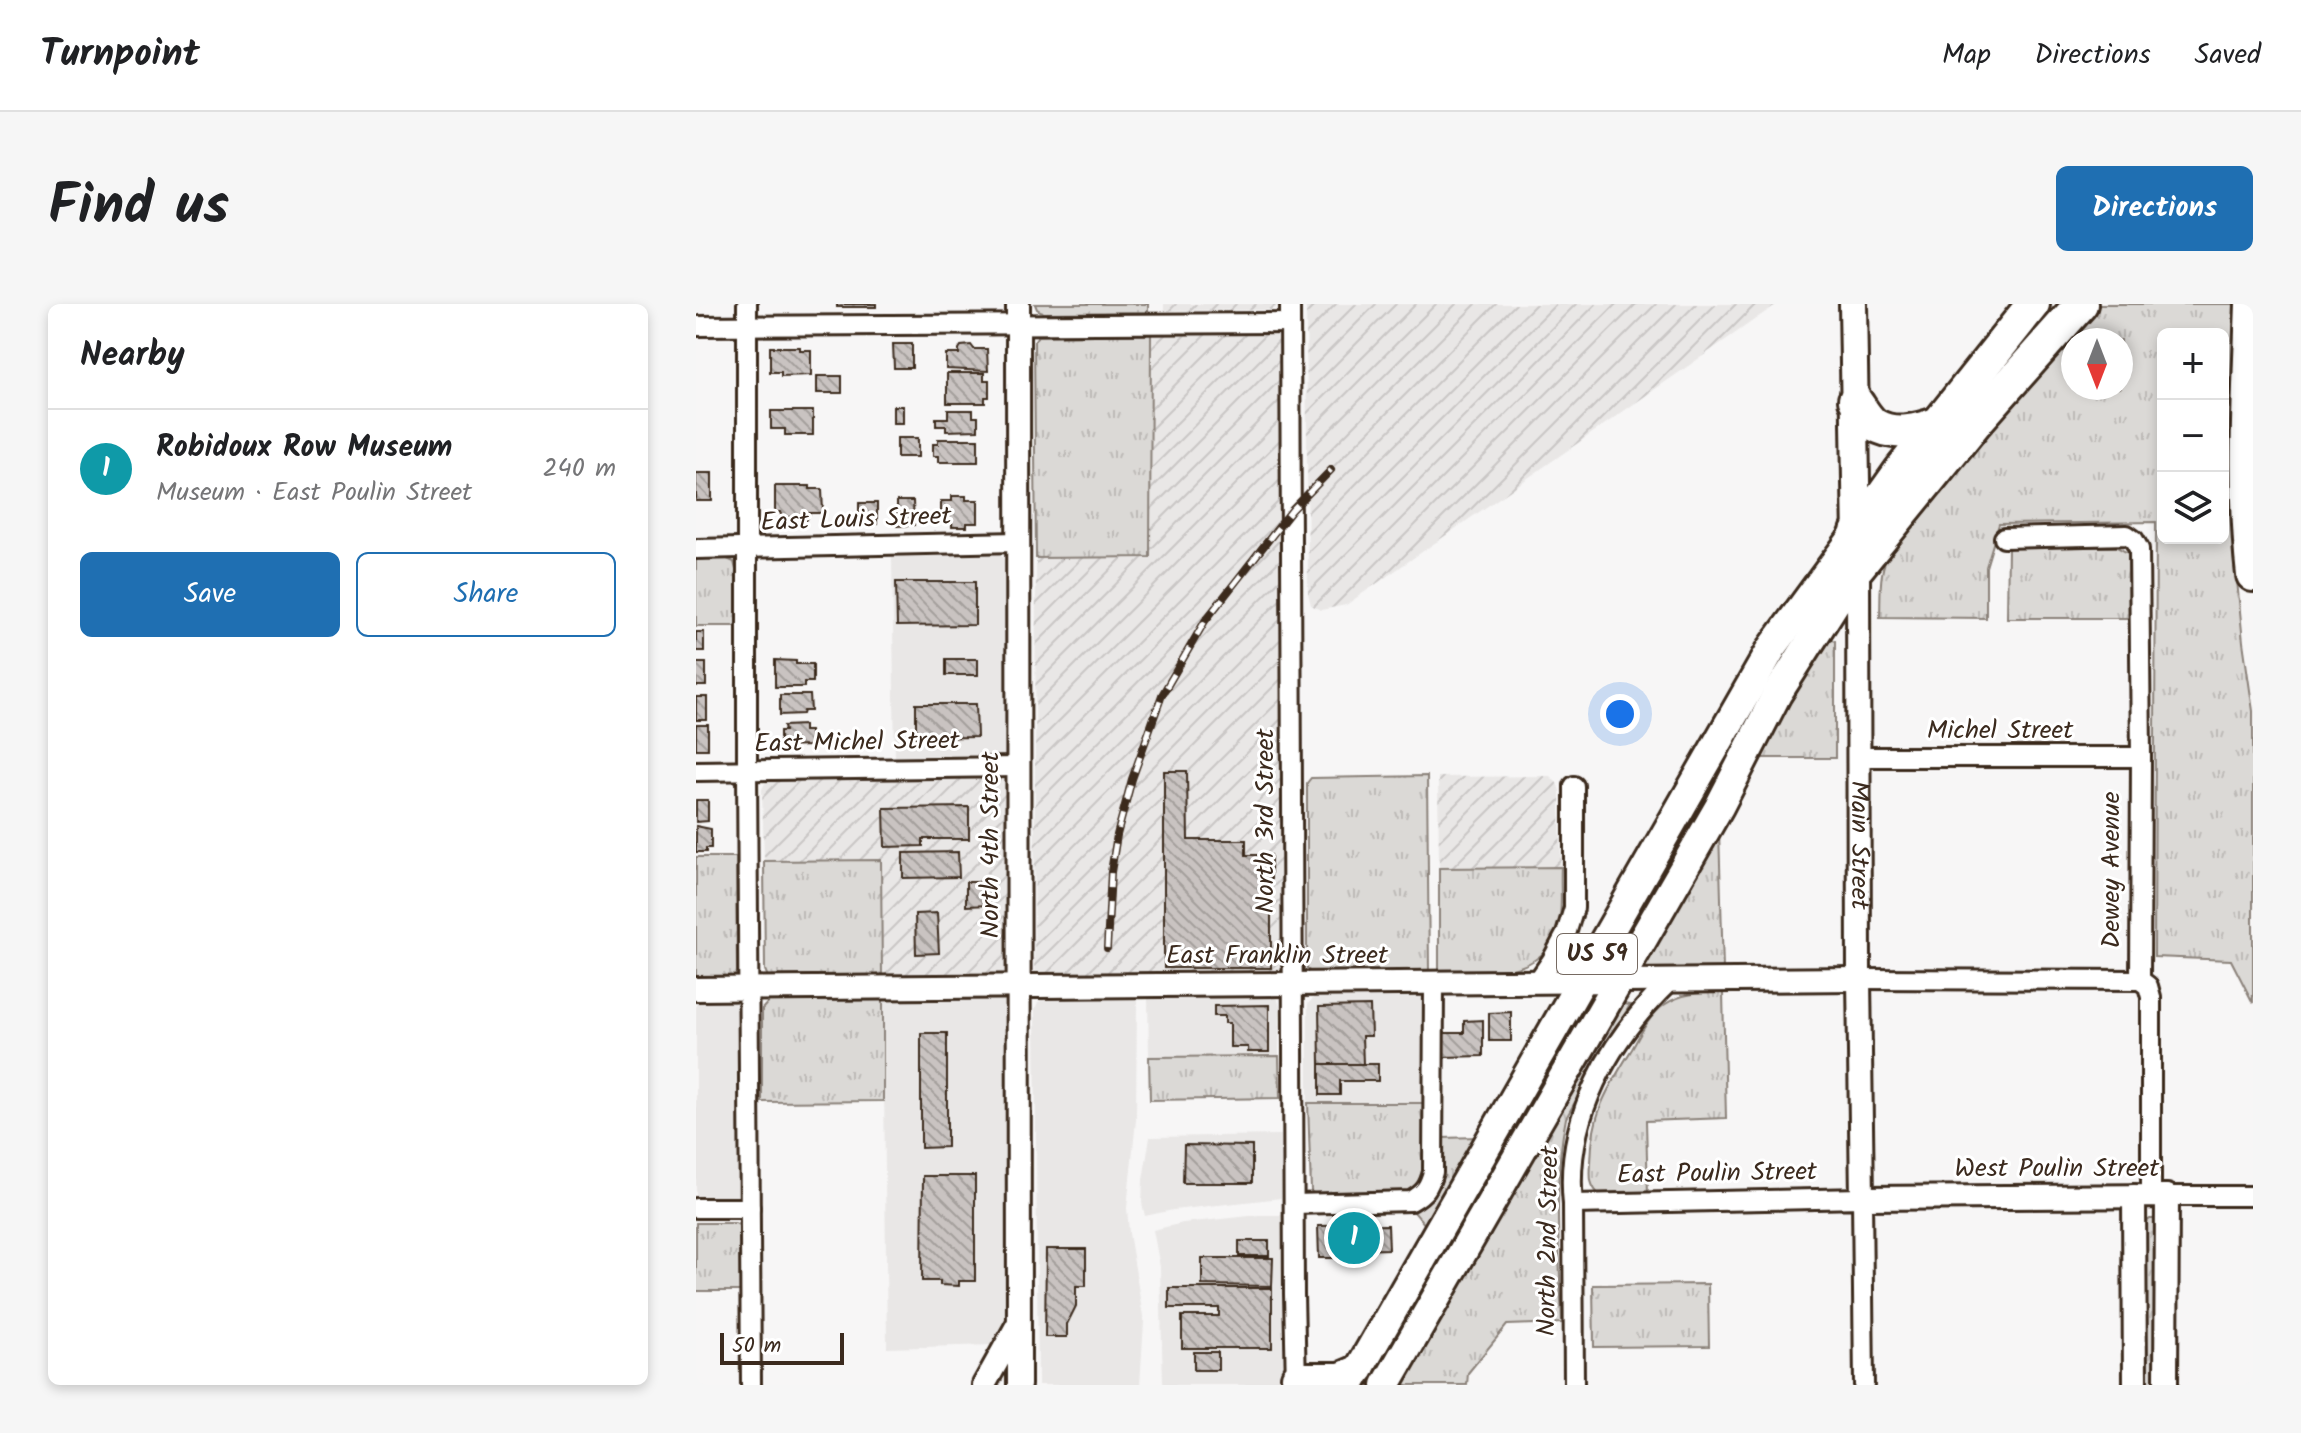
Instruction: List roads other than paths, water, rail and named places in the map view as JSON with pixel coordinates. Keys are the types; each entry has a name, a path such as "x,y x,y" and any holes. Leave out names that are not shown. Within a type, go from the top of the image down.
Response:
{"highway":[{"name":"US 59","path":"1857,532 2033,304"},
{"name":"US 59","path":"1858,567 1976,422 2081,304"},
{"path":"2252,304 2248,429 2253,575"},
{"path":"1855,400 1874,424 1891,430 1914,432 1939,423"}],"main road":[{"name":"Main Street","path":"1853,304 1858,567"},
{"name":"US 59","path":"1355,1377 1772,648 1857,532"},
{"name":"US 59","path":"1386,1385 1719,807 1777,694 1858,567"},
{"path":"1296,1381 1355,1377"}],"street":[{"path":"747,304 751,1385"},
{"name":"North 3rd Street","path":"1290,304 1296,1381"},
{"path":"696,326 1018,314 1290,323"},
{"name":"North 4th Street","path":"1018,314 1019,1385"},
{"name":"Dewey Avenue","path":"2004,538 2127,535 2139,549 2140,980 2148,986 2151,997 2151,1196 2166,1385"},
{"name":"East Louis Street","path":"696,549 1018,542"},
{"name":"Main Street","path":"1858,567 1864,1385"},
{"name":"Michel Street","path":"1858,757 2141,757"},
{"name":"East Michel Street","path":"696,771 1018,767"},
{"path":"1537,982 1566,934 1574,908 1574,786"},
{"path":"1859,979 2140,980"},
{"name":"East Franklin Street","path":"696,989 1859,979"},
{"name":"North 2nd Street","path":"1574,1385 1573,1204 1570,1175 1575,1136 1583,1109 1621,1039 1648,1002 1669,982"},
{"path":"1294,1204 1411,1201 1424,1194 1430,1185 1433,1172 1434,983"},
{"name":"Dewey Avenue","path":"2135,1385 2151,1196"},
{"name":"West Poulin Street","path":"1862,1198 2253,1196"},
{"name":"East Poulin Street","path":"1573,1204 1862,1198"},
{"path":"696,1208 750,1208"},
{"path":"984,1385 1019,1323"}],"railway":[{"path":"1107,948 1111,872 1117,835 1132,779 1162,695 1205,621 1292,510 1331,470"}],"place":[{"name":"Robidoux Row Museum","path":"1354,1238"}]}
